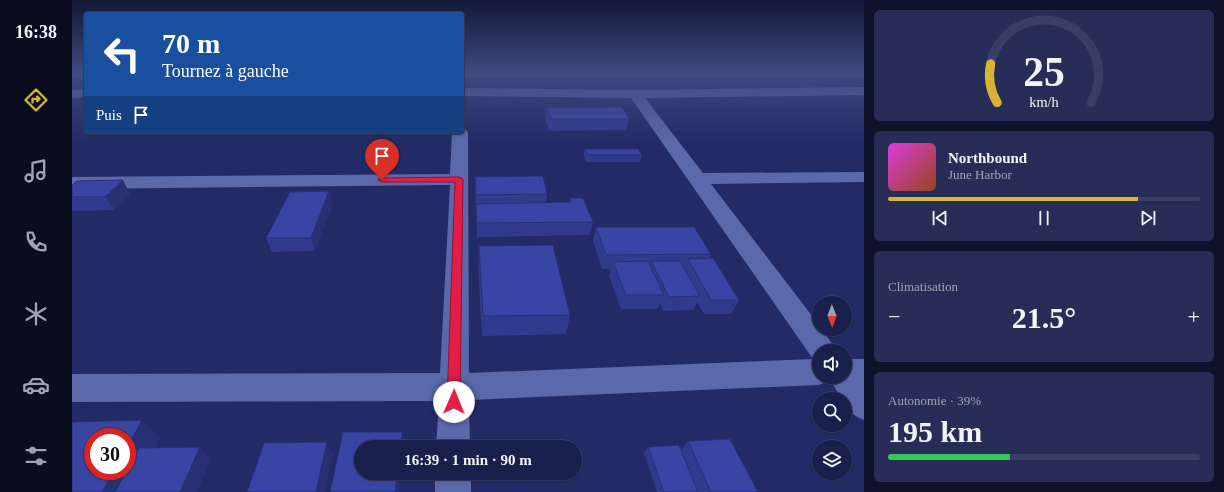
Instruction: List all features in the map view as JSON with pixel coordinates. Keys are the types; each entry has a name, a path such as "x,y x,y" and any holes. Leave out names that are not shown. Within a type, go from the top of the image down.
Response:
{"street":[{"path":"636,96 818,344"},
{"path":"453,440 460,134"},
{"path":"696,179 864,176"},
{"path":"72,183 459,179"},
{"path":"72,388 454,387 812,372"},
{"path":"852,372 864,372"},
{"path":"848,384 864,405"},
{"path":"453,480 453,492"}],"building":[{"path":"622,107 629,119 551,119 547,108"},
{"path":"585,149 638,149 642,155 588,155"},
{"path":"543,176 547,194 476,195 475,177"},
{"path":"123,180 105,197 72,197 72,185 77,181"},
{"path":"329,191 311,238 266,238 290,192"},
{"path":"570,198 583,198 593,222 477,223 476,204 571,202"},
{"path":"596,227 694,227 711,254 606,255"},
{"path":"553,245 570,315 483,316 479,246"},
{"path":"713,258 739,300 711,300 688,259"},
{"path":"648,261 664,295 626,295 613,262"},
{"path":"651,261 680,261 700,296 669,297"},
{"path":"142,420 136,431 136,428 84,428 84,480 109,480 102,492 72,492 72,422"},
{"path":"343,432 402,432 401,440 354,440 354,480 396,480 395,492 330,492"},
{"path":"730,439 758,492 711,492 688,441"},
{"path":"327,442 316,492 247,492 264,443"},
{"path":"679,445 698,492 664,492 648,447"},
{"path":"200,447 180,492 115,492 122,480 136,480 136,454 139,448"}],"route":[{"path":"382,180 459,179 454,402"}]}
